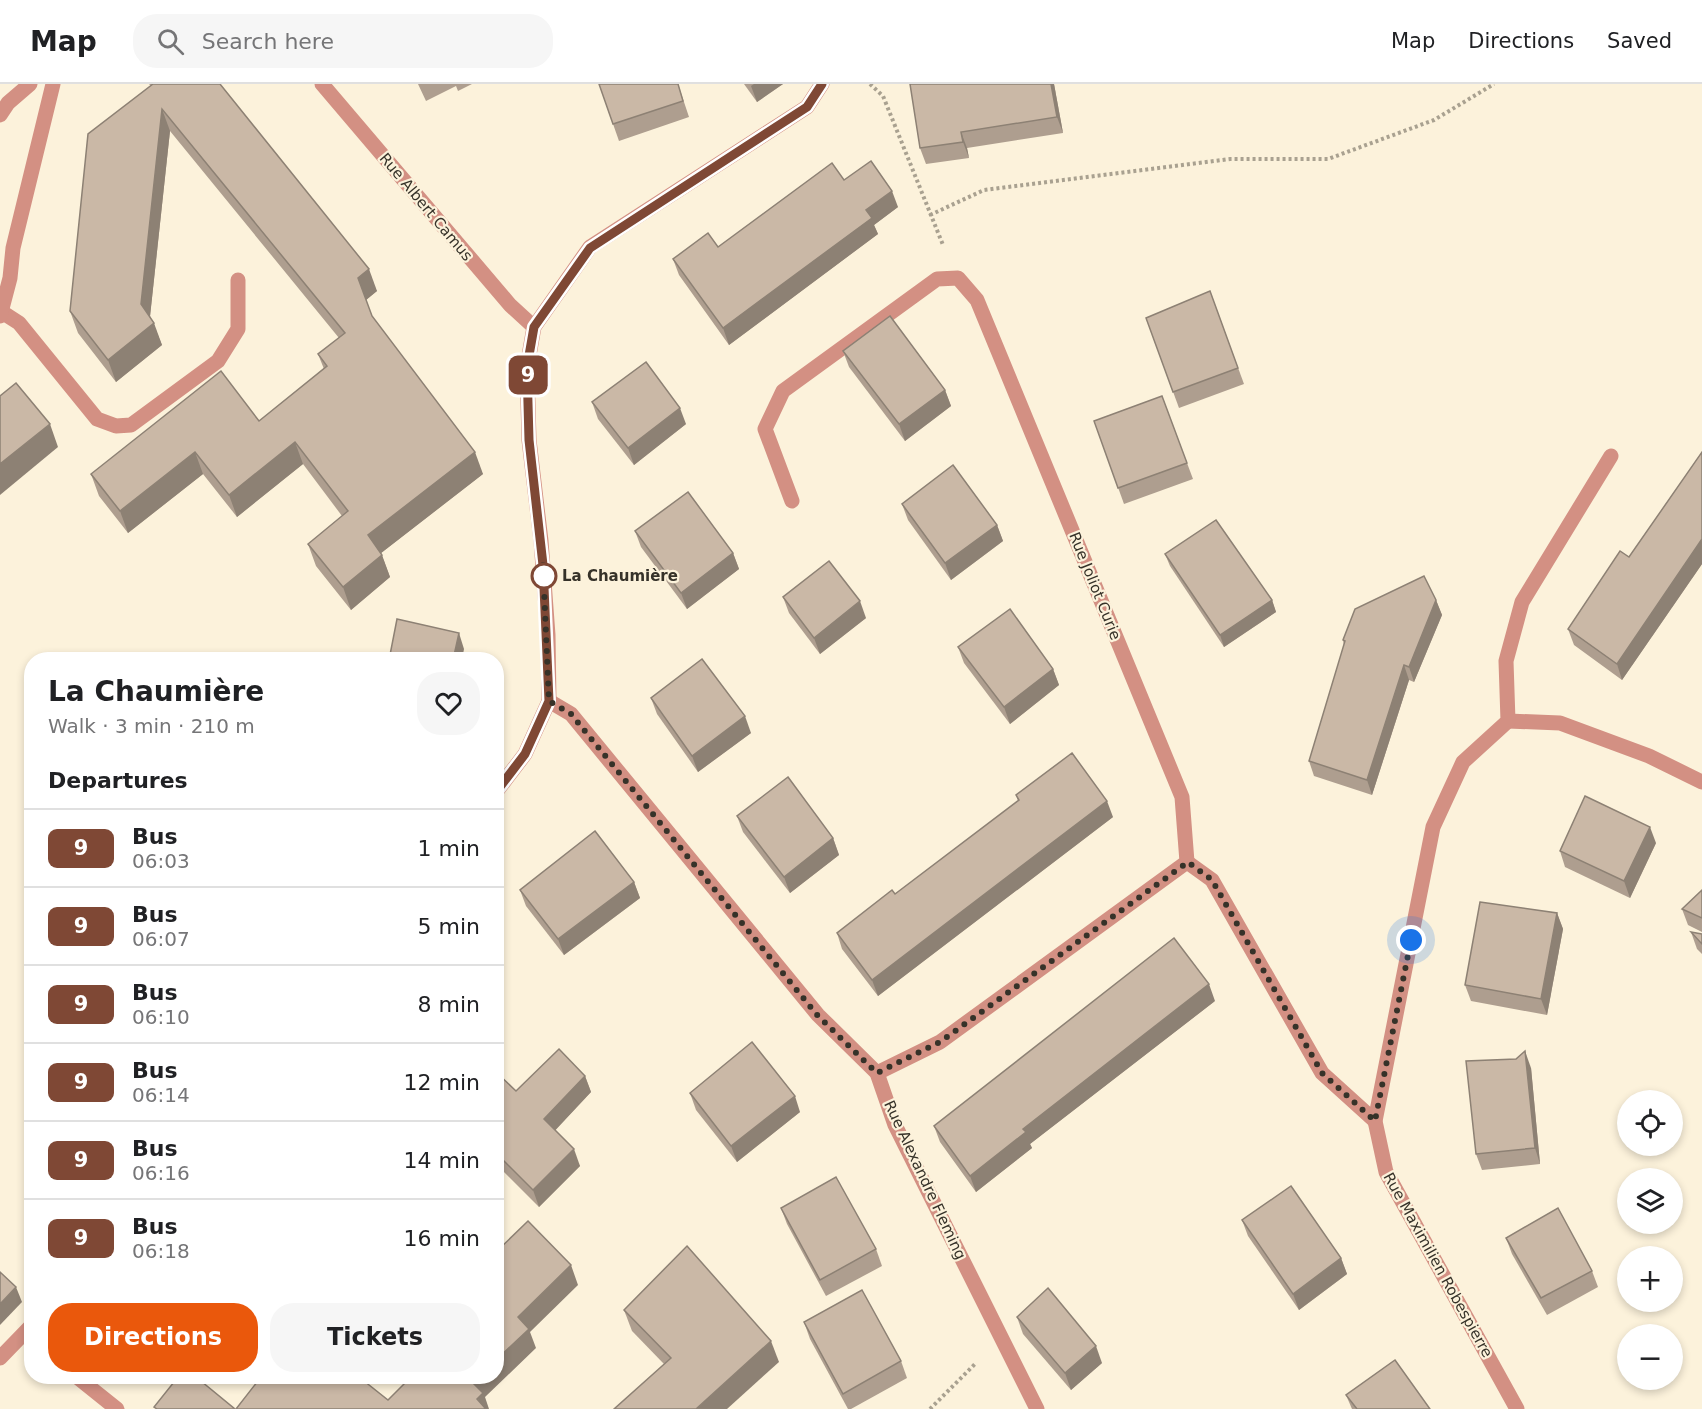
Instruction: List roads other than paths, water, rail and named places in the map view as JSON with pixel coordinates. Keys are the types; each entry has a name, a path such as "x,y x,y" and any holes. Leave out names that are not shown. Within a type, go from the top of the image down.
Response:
{"street":[{"path":"0,116 8,103 30,84"},
{"path":"53,84 5,277 1,314 19,323 97,419 116,426 130,424 218,361 238,329 238,280"},
{"name":"Rue Albert Camus","path":"322,84 510,305 534,327"},
{"path":"504,782 525,754 549,701 544,576 529,440 527,367 534,327 590,248 807,107 822,84"},
{"name":"Rue Joliot Curie","path":"792,501 765,429 783,391 938,279 958,278 977,300 1182,797 1188,862"},
{"path":"1611,456 1522,602 1506,661 1508,721 1560,723 1649,756 1702,782"},
{"name":"Rue Alexandre Fleming","path":"549,701 571,714 818,1016 877,1073 895,1125 1037,1409"},
{"name":"Rue Maximilien Robespierre","path":"1508,721 1463,762 1433,827 1375,1121 1386,1172 1517,1409"},
{"path":"877,1073 940,1042 1188,862 1212,880 1322,1073 1375,1121"},
{"path":"0,1358 24,1337"},
{"path":"86,1384 117,1409"}],"place":[{"name":"La Chaumière","path":"544,576"}]}
